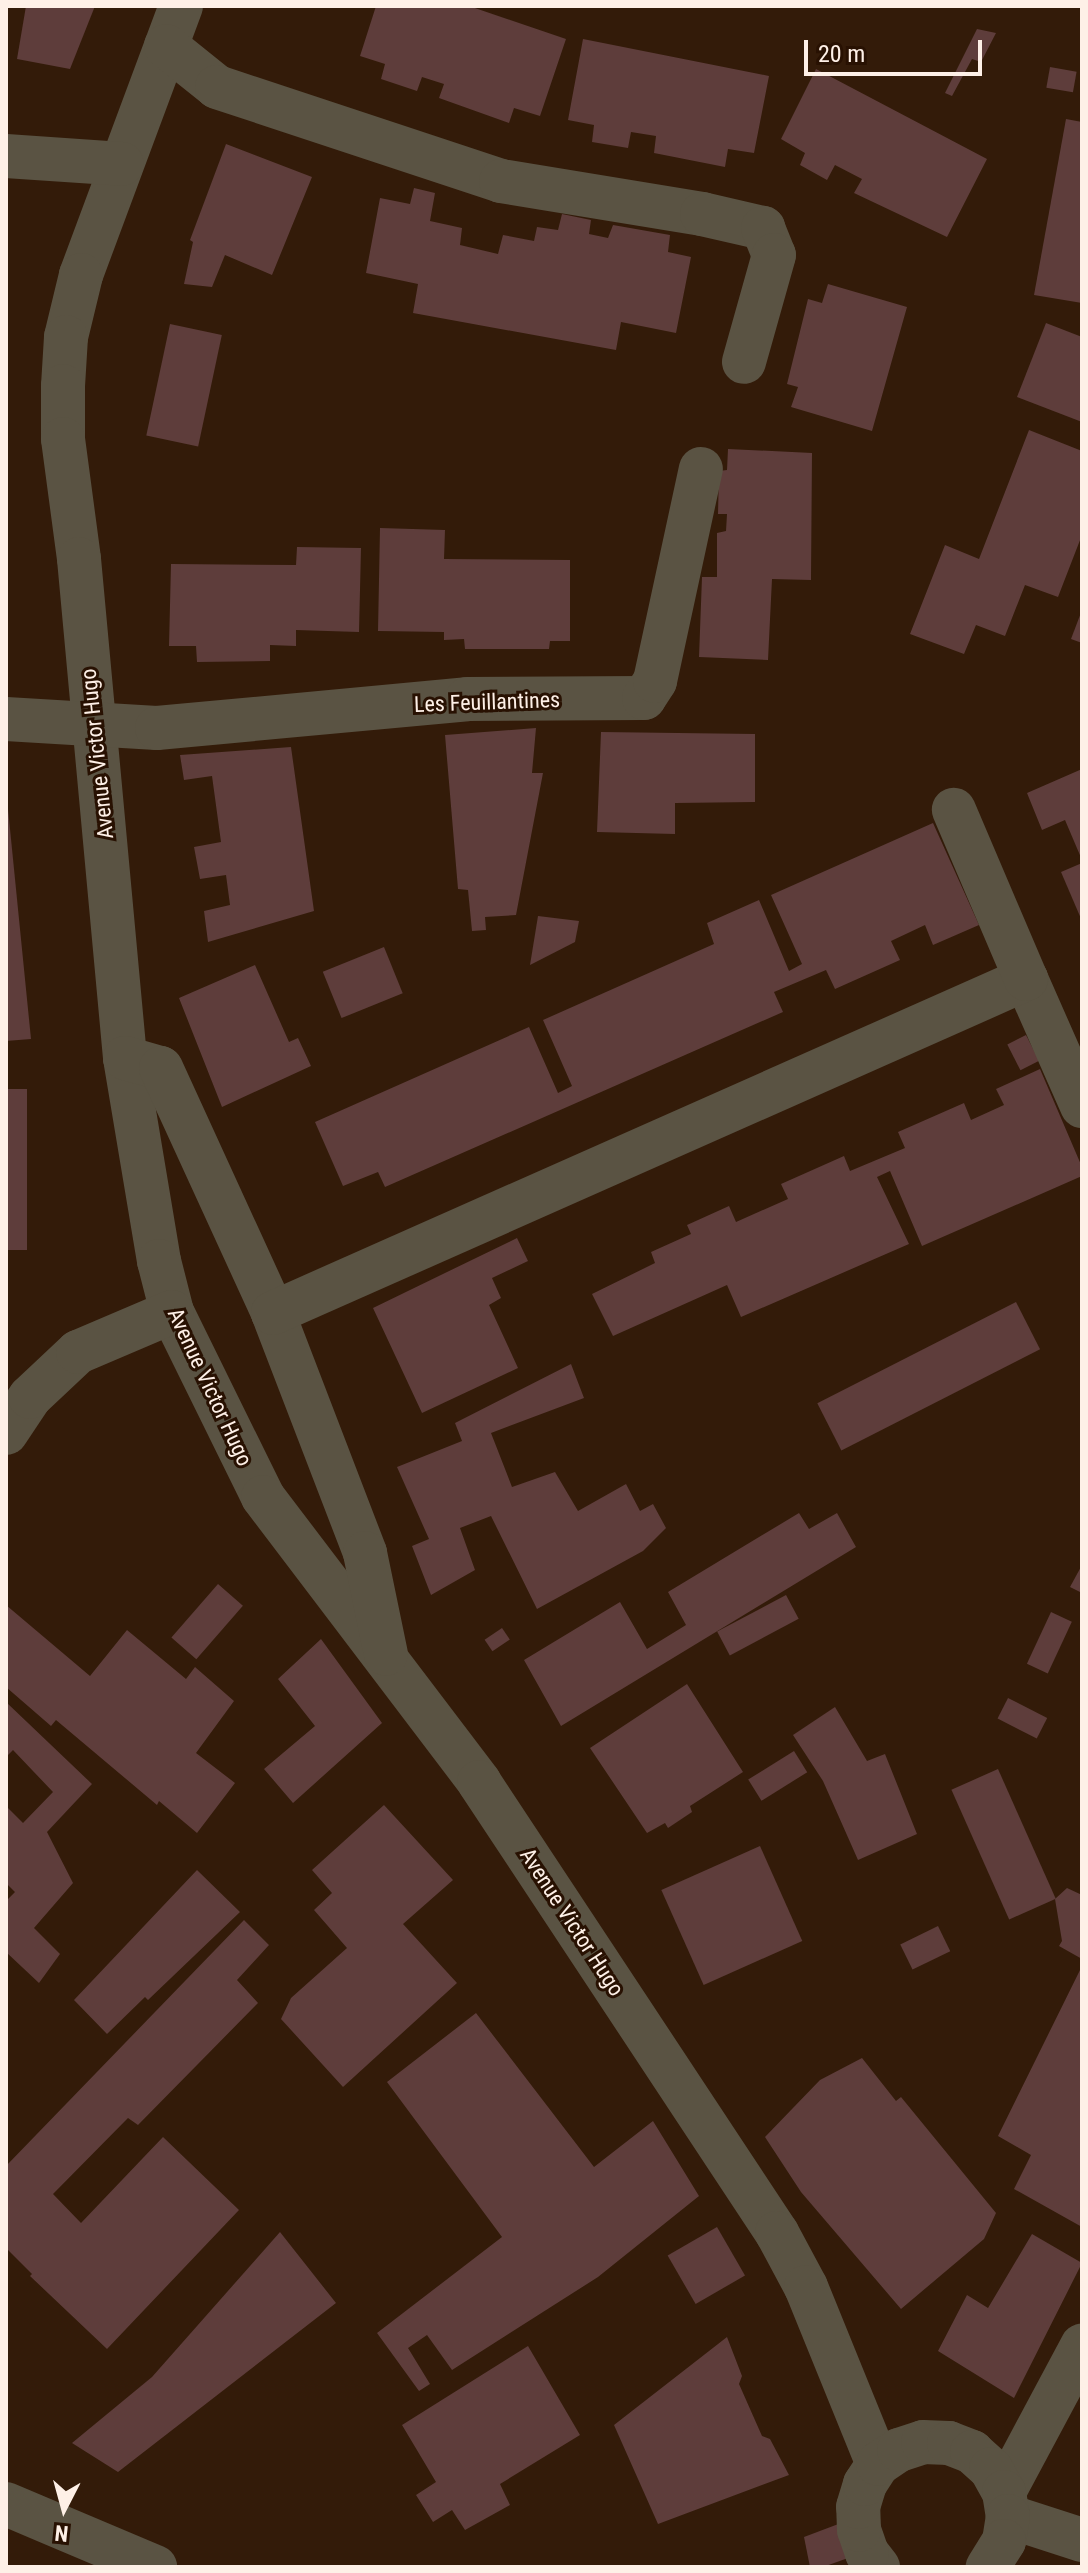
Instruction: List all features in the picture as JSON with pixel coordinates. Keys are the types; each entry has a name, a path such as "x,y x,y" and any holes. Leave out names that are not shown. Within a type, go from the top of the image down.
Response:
{"street":[{"name":"Avenue Victor Hugo","path":"181,6 81,275 66,337 63,386 63,439 79,559 125,1058 159,1261 172,1312 263,1497 479,1782 777,2233 806,2287 878,2464"},
{"path":"166,46 217,87 501,181 702,214 763,228 774,255 744,362"},
{"path":"6,156 122,164"},
{"name":"Les Feuillantines","path":"93,725 157,728 467,699 644,698 655,681 701,469"},
{"path":"6,719 93,725"},
{"path":"954,810 1082,1106"},
{"path":"273,1313 1026,979"},
{"path":"125,1058 161,1068 273,1313 365,1553 388,1664"},
{"path":"6,1433 30,1397 78,1352 172,1312"},
{"path":"988,2567 1004,2541 1006,2504 1082,2346"},
{"path":"878,2567 867,2553 859,2530 858,2507 865,2484 878,2464 899,2450 923,2442 949,2443 972,2452 991,2469 1006,2504 1082,2540"},
{"path":"6,2504 155,2567"}],"building":[{"path":"26,6 95,6 70,69 17,59"},
{"path":"376,6 469,6 566,39 540,116 514,108 509,123 439,98 444,84 422,77 417,91 381,79 385,64 360,56"},
{"path":"977,29 996,33 981,62 972,59 952,96 945,93"},
{"path":"583,39 769,76 754,153 728,149 725,167 654,153 656,136 631,132 628,148 592,142 594,125 568,120"},
{"path":"1050,67 1077,72 1073,92 1046,88"},
{"path":"816,69 987,159 947,237 854,193 862,179 835,165 827,180 800,165 805,153 781,139"},
{"path":"1066,119 1082,122 1082,303 1034,295"},
{"path":"226,144 312,177 272,275 225,255 212,287 184,284 193,242 190,240"},
{"path":"414,188 435,193 430,221 462,228 460,245 498,254 503,235 534,241 537,227 558,230 562,214 591,220 589,234 608,238 613,225 670,235 668,252 691,257 676,333 621,322 616,350 413,313 418,284 366,273 380,198 410,204"},
{"path":"828,284 907,307 872,431 791,407 798,387 787,384 808,299 822,303"},
{"path":"1046,323 1082,337 1082,422 1017,397"},
{"path":"170,324 222,335 198,447 146,436"},
{"path":"1029,430 1082,451 1082,535 1058,597 1025,585 1005,636 976,625 964,654 910,634 945,545 979,559"},
{"path":"728,449 812,453 811,580 772,579 768,660 699,657 702,577 717,577 717,533 726,531 727,514 718,514 719,471 727,470"},
{"path":"380,528 445,530 444,559 570,560 570,641 550,641 549,649 465,649 464,639 444,640 444,632 378,631"},
{"path":"297,547 361,548 359,632 296,630 296,646 270,645 270,661 197,662 196,646 169,646 171,564 296,565"},
{"path":"1082,610 1082,643 1071,639"},
{"path":"536,728 532,773 543,773 516,915 485,917 486,930 472,931 468,890 458,889 445,735"},
{"path":"601,732 755,734 755,802 675,803 675,834 597,832"},
{"path":"291,747 314,911 208,942 204,911 230,905 226,875 200,879 194,847 221,842 212,776 184,780 180,755"},
{"path":"1082,769 1082,860 1065,820 1042,830 1027,793"},
{"path":"6,789 31,1039 6,1041"},
{"path":"933,823 979,925 933,945 925,925 891,941 900,960 835,989 826,970 774,992 783,1012 385,1187 378,1172 343,1186 315,1122 529,1027 558,1093 572,1086 543,1020 714,944 707,923 759,900 789,971 802,964 771,895"},
{"path":"1082,863 1082,921 1061,872"},
{"path":"538,916 579,921 575,942 530,965"},
{"path":"384,947 403,993 342,1018 323,972"},
{"path":"255,965 289,1042 298,1038 311,1066 222,1107 179,998"},
{"path":"1026,1035 1039,1061 1020,1070 1007,1045"},
{"path":"1040,1069 1082,1167 1082,1176 922,1246 890,1171 877,1177 909,1244 741,1317 727,1285 613,1336 592,1294 655,1263 651,1252 691,1234 687,1225 729,1206 736,1222 788,1199 781,1184 844,1156 850,1171 905,1148 898,1132 964,1103 971,1120 1004,1105 996,1089"},
{"path":"6,1089 27,1089 27,1250 6,1250"},
{"path":"517,1238 528,1261 492,1278 501,1298 489,1305 518,1368 422,1413 373,1308"},
{"path":"1016,1302 1040,1349 841,1450 817,1403"},
{"path":"571,1364 584,1398 491,1433 512,1487 555,1472 578,1511 626,1484 640,1511 653,1504 666,1528 643,1551 537,1609 491,1516 460,1528 475,1570 431,1595 412,1546 429,1539 397,1467 462,1441 455,1423"},
{"path":"799,1513 809,1529 837,1513 856,1547 561,1726 524,1660 620,1602 647,1649 686,1625 668,1592"},
{"path":"1082,1565 1082,1593 1070,1587"},
{"path":"218,1584 243,1606 196,1659 171,1638"},
{"path":"786,1595 799,1619 730,1655 717,1632"},
{"path":"6,1605 90,1676 127,1630 186,1679 195,1667 234,1701 196,1753 235,1783 197,1833 159,1801 157,1805 56,1720 51,1726 6,1687"},
{"path":"1051,1612 1072,1622 1048,1673 1027,1664"},
{"path":"502,1628 510,1640 492,1651 485,1640"},
{"path":"321,1639 382,1723 293,1803 264,1769 315,1726 278,1679"},
{"path":"687,1684 743,1772 690,1806 692,1812 668,1828 665,1823 647,1833 590,1748"},
{"path":"1008,1698 1047,1718 1037,1738 998,1718"},
{"path":"6,1702 92,1784 47,1832 73,1883 34,1928 60,1954 39,1983 6,1952 6,1901 15,1892 6,1883 6,1806 23,1823 53,1792 13,1750 6,1757"},
{"path":"835,1707 867,1761 885,1754 917,1834 858,1860 823,1781 793,1735"},
{"path":"794,1751 807,1772 761,1801 748,1780"},
{"path":"998,1769 1056,1899 1009,1919 951,1790"},
{"path":"384,1805 453,1880 403,1924 457,1983 343,2087 281,2019 291,1998 347,1948 314,1910 332,1893 312,1870"},
{"path":"760,1846 802,1941 704,1985 661,1890"},
{"path":"197,1870 240,1912 148,2000 145,1997 107,2034 74,2000"},
{"path":"1067,1888 1082,1895 1082,1959 1059,1946 1062,1941 1055,1899"},
{"path":"244,1920 269,1945 237,1980 258,2003 138,2125 128,2118 53,2194 81,2223 163,2137 239,2210 107,2349 30,2276 32,2274 6,2248 6,2166"},
{"path":"938,1926 950,1951 913,1970 900,1944"},
{"path":"1082,1966 1082,2227 1014,2189 1031,2155 998,2136"},
{"path":"476,2013 594,2167 653,2121 699,2196 598,2277 452,2370 427,2335 408,2348 430,2384 419,2391 377,2333 502,2237 387,2082"},
{"path":"862,2058 896,2101 901,2097 996,2213 984,2239 901,2309 801,2192 765,2137 820,2080"},
{"path":"717,2227 745,2275 696,2304 668,2256"},
{"path":"280,2232 336,2303 118,2472 72,2443 152,2377"},
{"path":"1032,2234 1082,2263 1014,2398 938,2351 967,2295 988,2308"},
{"path":"727,2337 742,2376 739,2384 762,2436 770,2439 789,2475 658,2524 614,2425"},
{"path":"528,2346 580,2435 500,2484 510,2505 465,2530 452,2510 433,2522 416,2495 436,2482 402,2425"},
{"path":"849,2520 862,2553 823,2567 810,2567 804,2537"}]}
